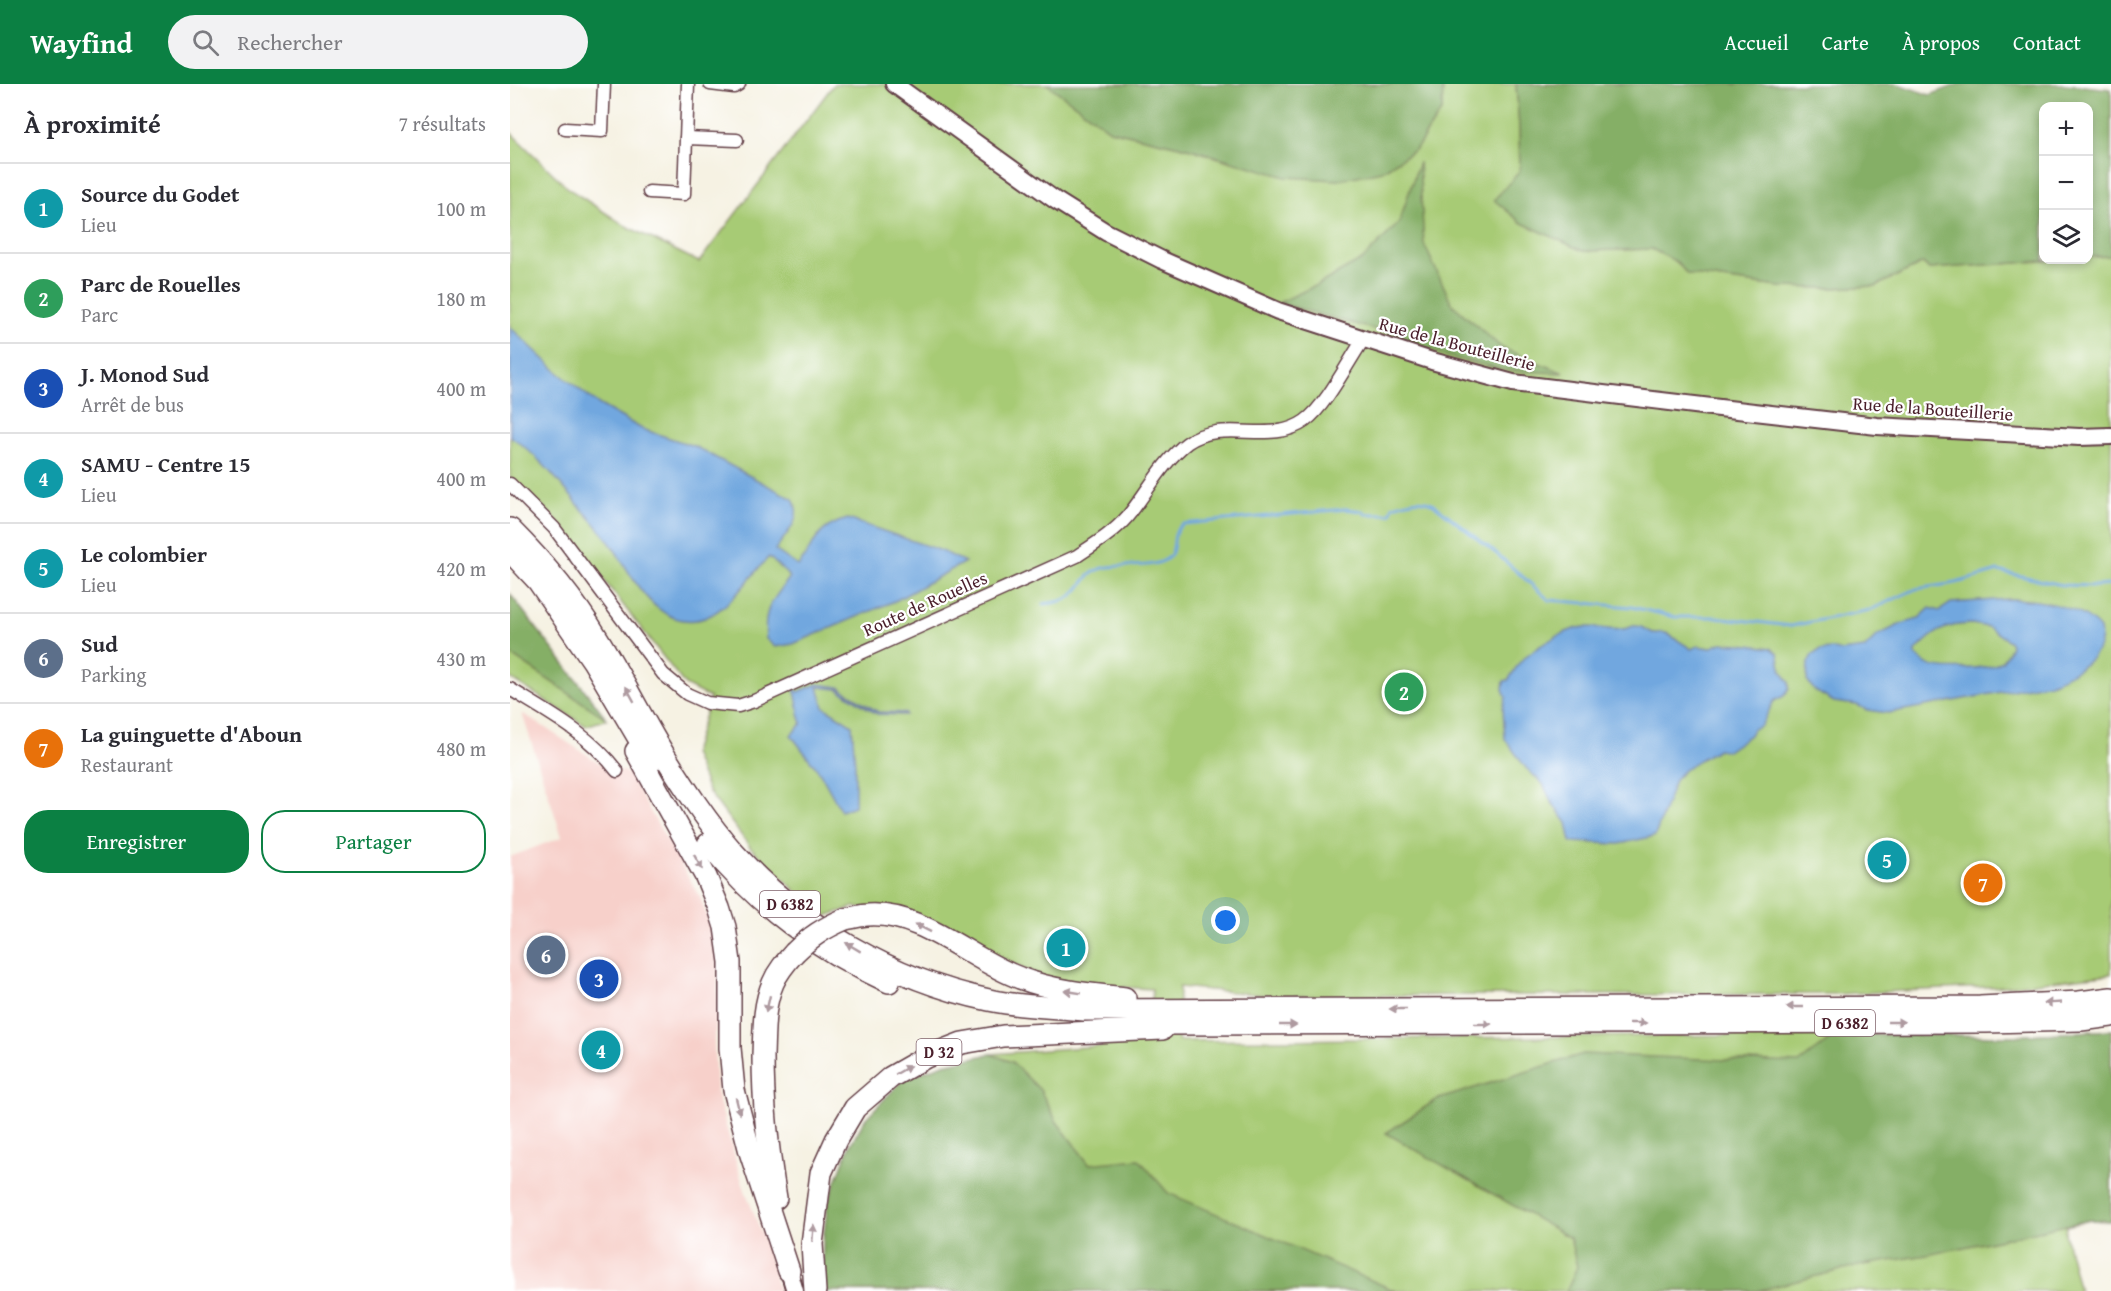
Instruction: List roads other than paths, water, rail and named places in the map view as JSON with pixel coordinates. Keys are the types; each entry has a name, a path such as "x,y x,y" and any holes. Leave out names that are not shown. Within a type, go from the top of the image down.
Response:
{"highway":[{"name":"D 6382","path":"510,529 551,574 597,636 662,751 702,814 735,854 783,899 811,920 875,960 909,976 949,990 991,1001 1084,1010 1233,1017 1974,1022 2081,1020 2111,1016"},
{"name":"D 6382","path":"510,551 538,581 590,656 685,814 727,867 772,910 835,955 903,989 946,1004 991,1015 1072,1023 1233,1017 1980,1007 2111,998"},
{"path":"510,569 590,656 633,746 706,877 720,908 730,962 730,1048 734,1090 750,1152 792,1281"},
{"path":"792,1281 766,1136 763,1096 764,1024 773,984 782,966 808,938 823,928 868,915 889,916 913,922 1017,978 1050,988 1233,1017"},
{"name":"D 32","path":"815,1291 812,1244 821,1173 836,1140 855,1108 891,1077 926,1057 962,1043 1002,1036 1233,1017"}],"street":[{"path":"565,129 602,131 604,84"},
{"path":"650,192 684,194 688,84"},
{"path":"710,84 734,87 739,84"},
{"name":"Rue de la Bouteillerie","path":"894,84 1055,200 1106,232 1246,298 1432,361 1513,382 1877,426 2079,437 2111,436"},
{"path":"686,138 737,140"},
{"name":"Route de Rouelles","path":"510,484 554,528 663,674 687,694 707,703 738,706 754,701 1077,556 1103,539 1126,519 1176,452 1190,441 1220,431 1273,432 1290,429 1306,420 1323,402 1363,339"},
{"path":"510,689 585,737 605,755 617,771"}],"water":[{"path":"510,327 560,374 600,405 642,429 694,446 793,499 796,506 795,520 775,550 798,566 823,531 837,522 848,519 942,551 965,562 897,600 793,644 775,647 766,639 766,619 770,605 790,577 769,557 733,598 716,612 695,620 682,620 670,616 645,595 604,534 556,479 539,460 510,436"},
{"path":"2009,599 2032,600 2058,605 2082,615 2100,629 2098,649 2086,664 2050,683 1888,713 1834,702 1815,691 1807,681 1808,663 1812,655 1820,650 1841,651 1865,648 1878,635 1918,619 1930,608 1939,611 1951,603","holes":["1972,624 1988,627 2010,642 2011,645 2000,663 1973,668 1941,668 1927,664 1916,655 1916,651 1941,630"]},
{"path":"1633,626 1653,633 1666,633 1691,649 1698,646 1710,648 1721,643 1771,648 1778,653 1782,672 1789,682 1789,689 1784,696 1774,701 1761,726 1753,729 1750,735 1727,751 1718,749 1679,775 1675,780 1655,836 1619,844 1571,842 1567,823 1551,801 1543,784 1526,768 1505,739 1504,681 1508,680 1519,663 1527,656 1570,630 1586,627 1616,629"},
{"path":"817,684 839,687 878,712 905,713 906,715 877,714 838,689 818,687 824,707 852,725 855,802 854,806 841,811 820,773 791,735 802,723 794,690 798,692"}],"waterway":[{"path":"1043,604 1070,597 1091,574 1100,569 1155,564 1163,561 1172,553 1176,533 1182,524 1346,509 1363,511 1365,514 1390,514 1393,506 1417,500 1432,503 1497,554 1549,600 1632,607 1675,617 1715,617 1791,626 1870,610 1916,589 1956,583 1998,571 2062,585 2111,585"}],"place":[{"name":"Parc de Rouelles","path":"1404,692"},
{"name":"Le colombier","path":"1887,860"},
{"name":"La guinguette d'Aboun","path":"1983,883"},
{"name":"Source du Godet","path":"1066,948"},
{"name":"Sud","path":"546,955"},
{"name":"J. Monod Sud","path":"599,979"},
{"name":"SAMU - Centre 15","path":"601,1050"}]}
